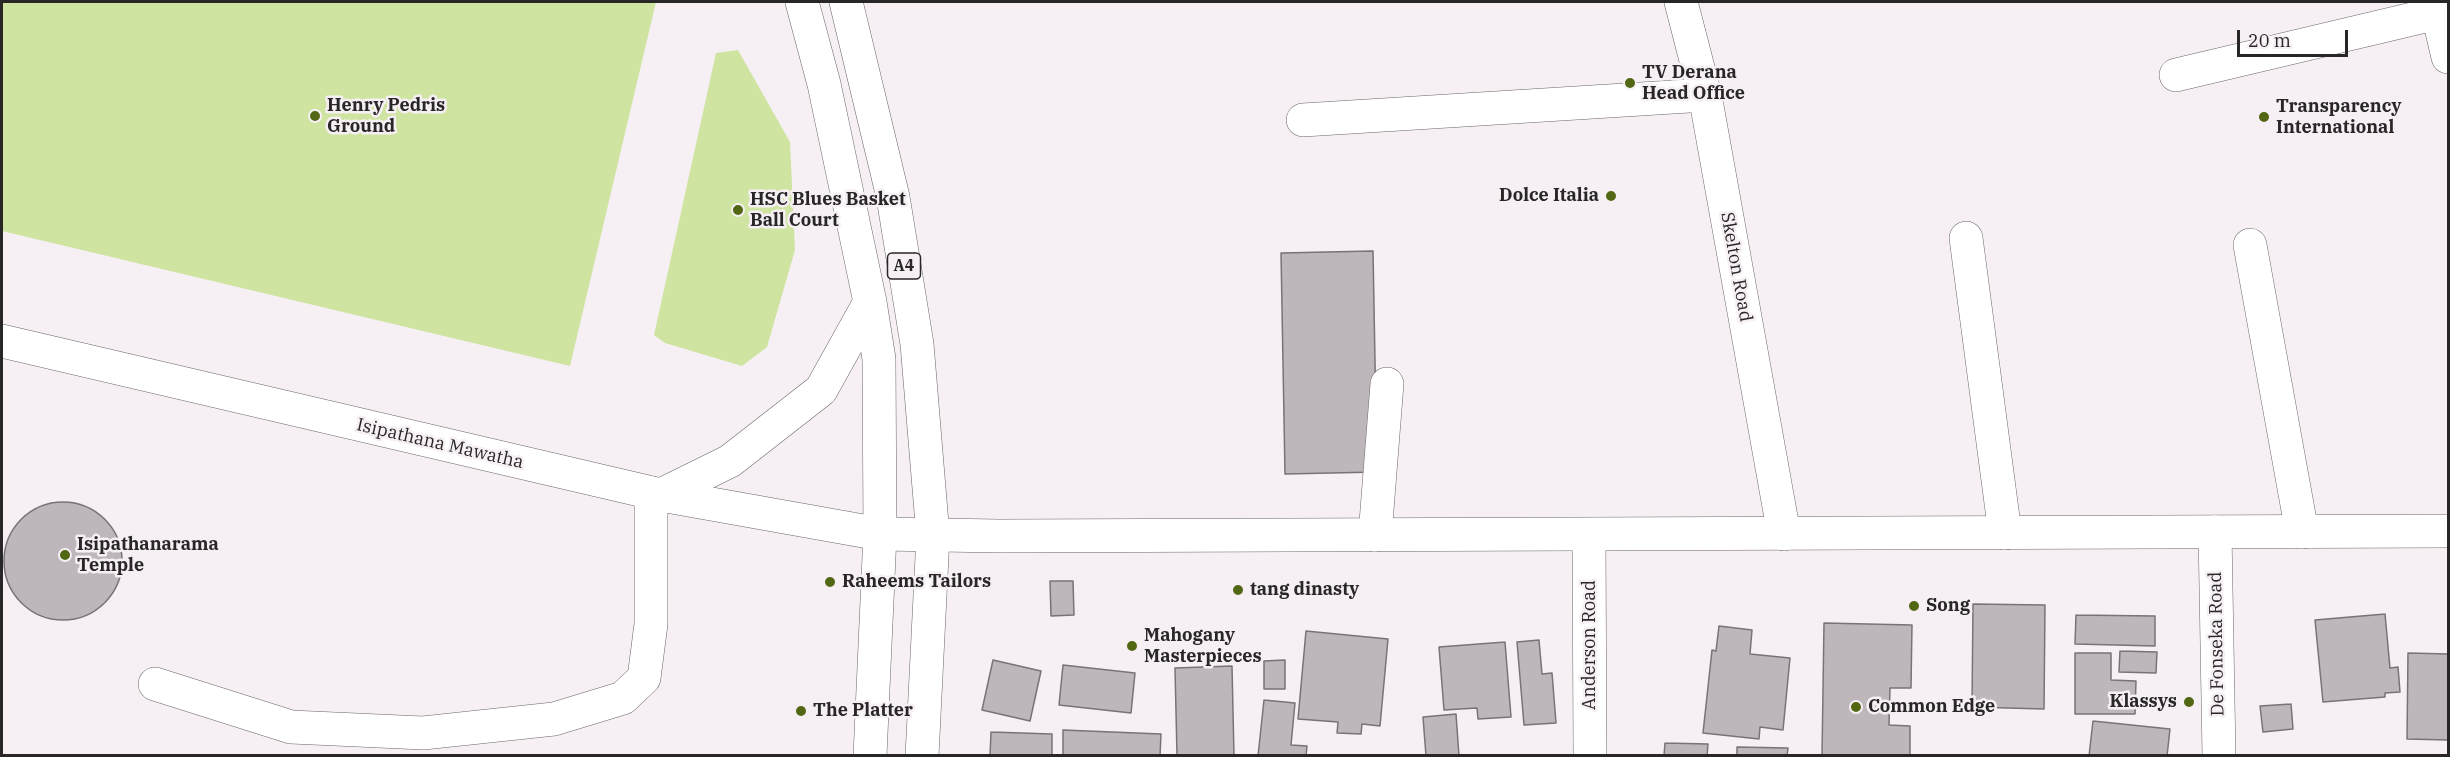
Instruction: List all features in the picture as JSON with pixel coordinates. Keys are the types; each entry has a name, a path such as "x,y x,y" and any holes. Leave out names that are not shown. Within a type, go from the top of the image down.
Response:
{"main road":[{"name":"A4","path":"802,2 824,84 870,302 879,359 880,534 870,756"},
{"name":"A4","path":"846,2 892,197 917,344 933,536 922,756"},
{"name":"Skelton Road","path":"1681,2 1705,95 1784,534"},
{"path":"2176,75 2436,7 2448,57"},
{"path":"1303,120 1705,95"},
{"path":"1965,238 2005,533"},
{"path":"2250,245 2302,532"},
{"path":"155,684 291,727 423,733 554,719 623,698 644,678 651,624 656,494 730,461 821,390 870,302"},
{"name":"Isipathana Mawatha","path":"2,341 656,494 880,534 933,536 1589,535 2448,531"},
{"path":"1376,535 1387,384"},
{"name":"De Fonseka Road","path":"2215,532 2219,756"},
{"name":"Anderson Road","path":"1589,535 1590,756"}],"green space":[{"name":"Henry Pedris Ground","path":"2,2 656,2 570,366 2,231"},
{"name":"HSC Blues Basket Ball Court","path":"738,50 790,142 795,250 767,347 742,366 665,343 654,335 716,53"}],"building":[{"path":"1373,251 1377,472 1285,474 1281,253"},
{"path":"63,502 86,507 105,519 117,538 122,561 117,584 105,603 86,615 63,620 40,615 21,603 9,584 4,561 9,538 21,519 40,507"},
{"path":"1050,581 1073,581 1074,615 1051,616"},
{"path":"1973,604 2045,605 2044,709 1972,707"},
{"path":"2385,614 2390,668 2398,667 2400,692 2385,693 2385,697 2323,702 2315,620"},
{"path":"2076,615 2155,616 2155,646 2075,644"},
{"name":"Common Edge","path":"1824,623 1912,625 1911,688 1890,688 1889,725 1910,726 1910,756 1822,756"},
{"path":"1719,626 1752,630 1750,654 1790,658 1783,730 1760,727 1759,739 1703,733 1712,650 1716,651"},
{"path":"1306,631 1388,639 1380,726 1362,724 1361,734 1337,733 1338,722 1298,719"},
{"path":"1539,640 1542,674 1552,673 1556,723 1524,725 1517,642"},
{"path":"1505,642 1511,717 1478,719 1477,708 1444,710 1439,647"},
{"path":"2120,651 2157,652 2156,673 2119,672"},
{"path":"2075,653 2111,653 2111,680 2136,681 2135,714 2075,714"},
{"path":"2408,653 2448,654 2448,740 2407,739"},
{"path":"993,660 1041,671 1030,721 982,710"},
{"path":"1285,660 1285,689 1264,689 1264,661"},
{"path":"1063,665 1135,673 1131,713 1059,705"},
{"path":"1232,666 1234,756 1177,756 1175,668"},
{"path":"1264,700 1295,703 1291,745 1307,746 1306,756 1258,756"},
{"path":"2291,704 2293,729 2263,732 2260,706"},
{"path":"1456,714 1459,756 1426,756 1423,717"},
{"path":"2093,721 2170,729 2167,756 2089,756"},
{"path":"1063,730 1161,734 1160,756 1063,756"},
{"path":"991,732 1052,734 1052,756 990,756"},
{"path":"1665,743 1708,744 1707,756 1664,756"},
{"path":"1737,747 1788,748 1787,756 1737,756"}],"place":[{"name":"TV Derana Head Office","path":"1630,83"},
{"name":"Henry Pedris Ground","path":"315,116"},
{"name":"Transparency International","path":"2264,117"},
{"name":"Dolce Italia","path":"1611,196"},
{"name":"HSC Blues Basket Ball Court","path":"738,210"},
{"name":"Isipathanarama Temple","path":"65,555"},
{"name":"Raheems Tailors","path":"830,582"},
{"name":"tang dinasty","path":"1238,590"},
{"name":"Song","path":"1914,606"},
{"name":"Mahogany Masterpieces","path":"1132,646"},
{"name":"Klassys","path":"2189,702"},
{"name":"Common Edge","path":"1856,707"},
{"name":"The Platter","path":"801,711"}]}
